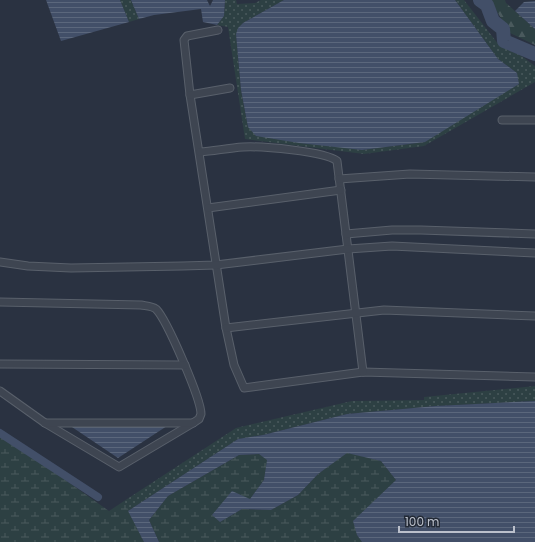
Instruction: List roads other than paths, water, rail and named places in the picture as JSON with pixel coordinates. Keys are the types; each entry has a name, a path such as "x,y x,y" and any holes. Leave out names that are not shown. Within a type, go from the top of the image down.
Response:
{"street":[{"path":"218,30 185,37 190,94 226,328 234,365 244,388 363,372 535,377"},
{"path":"190,94 230,88"},
{"path":"502,120 535,120"},
{"path":"200,152 244,147 277,148 327,156 337,161 363,372"},
{"path":"339,178 410,174 535,177"},
{"path":"208,208 341,190"},
{"path":"346,234 392,230 535,234"},
{"path":"0,262 28,266 71,268 216,265 348,248 392,246 535,253"},
{"path":"0,302 150,306 155,308 161,316 184,366 201,410 199,419 119,467 45,423 0,392"},
{"path":"226,328 356,312 407,310 535,316"},
{"path":"0,364 184,366"},
{"path":"45,423 193,423"}],"water":[{"path":"46,0 120,0 129,22 61,41"},
{"path":"131,0 207,0 210,6 213,0 225,0 224,16 217,25 203,22 201,9 154,15 139,19"},
{"path":"284,0 455,0 498,59 517,73 519,84 425,142 362,150 299,143 256,136 248,127 241,90 236,34 238,28 243,23"},
{"path":"535,1 535,29 515,11 524,2"},
{"path":"535,401 535,542 362,542 357,535 353,521 396,480 381,461 347,453 318,474 298,495 271,510 242,509 220,522 212,515 232,491 250,499 264,480 267,460 259,454 239,455 168,496 149,520 159,542 144,542 128,511 238,439 263,435 347,414 436,406"},
{"path":"66,423 167,426 118,458"}],"waterway":[{"path":"480,0 487,5 493,21 503,29 504,41 535,54"},
{"path":"0,433 98,497"}]}
